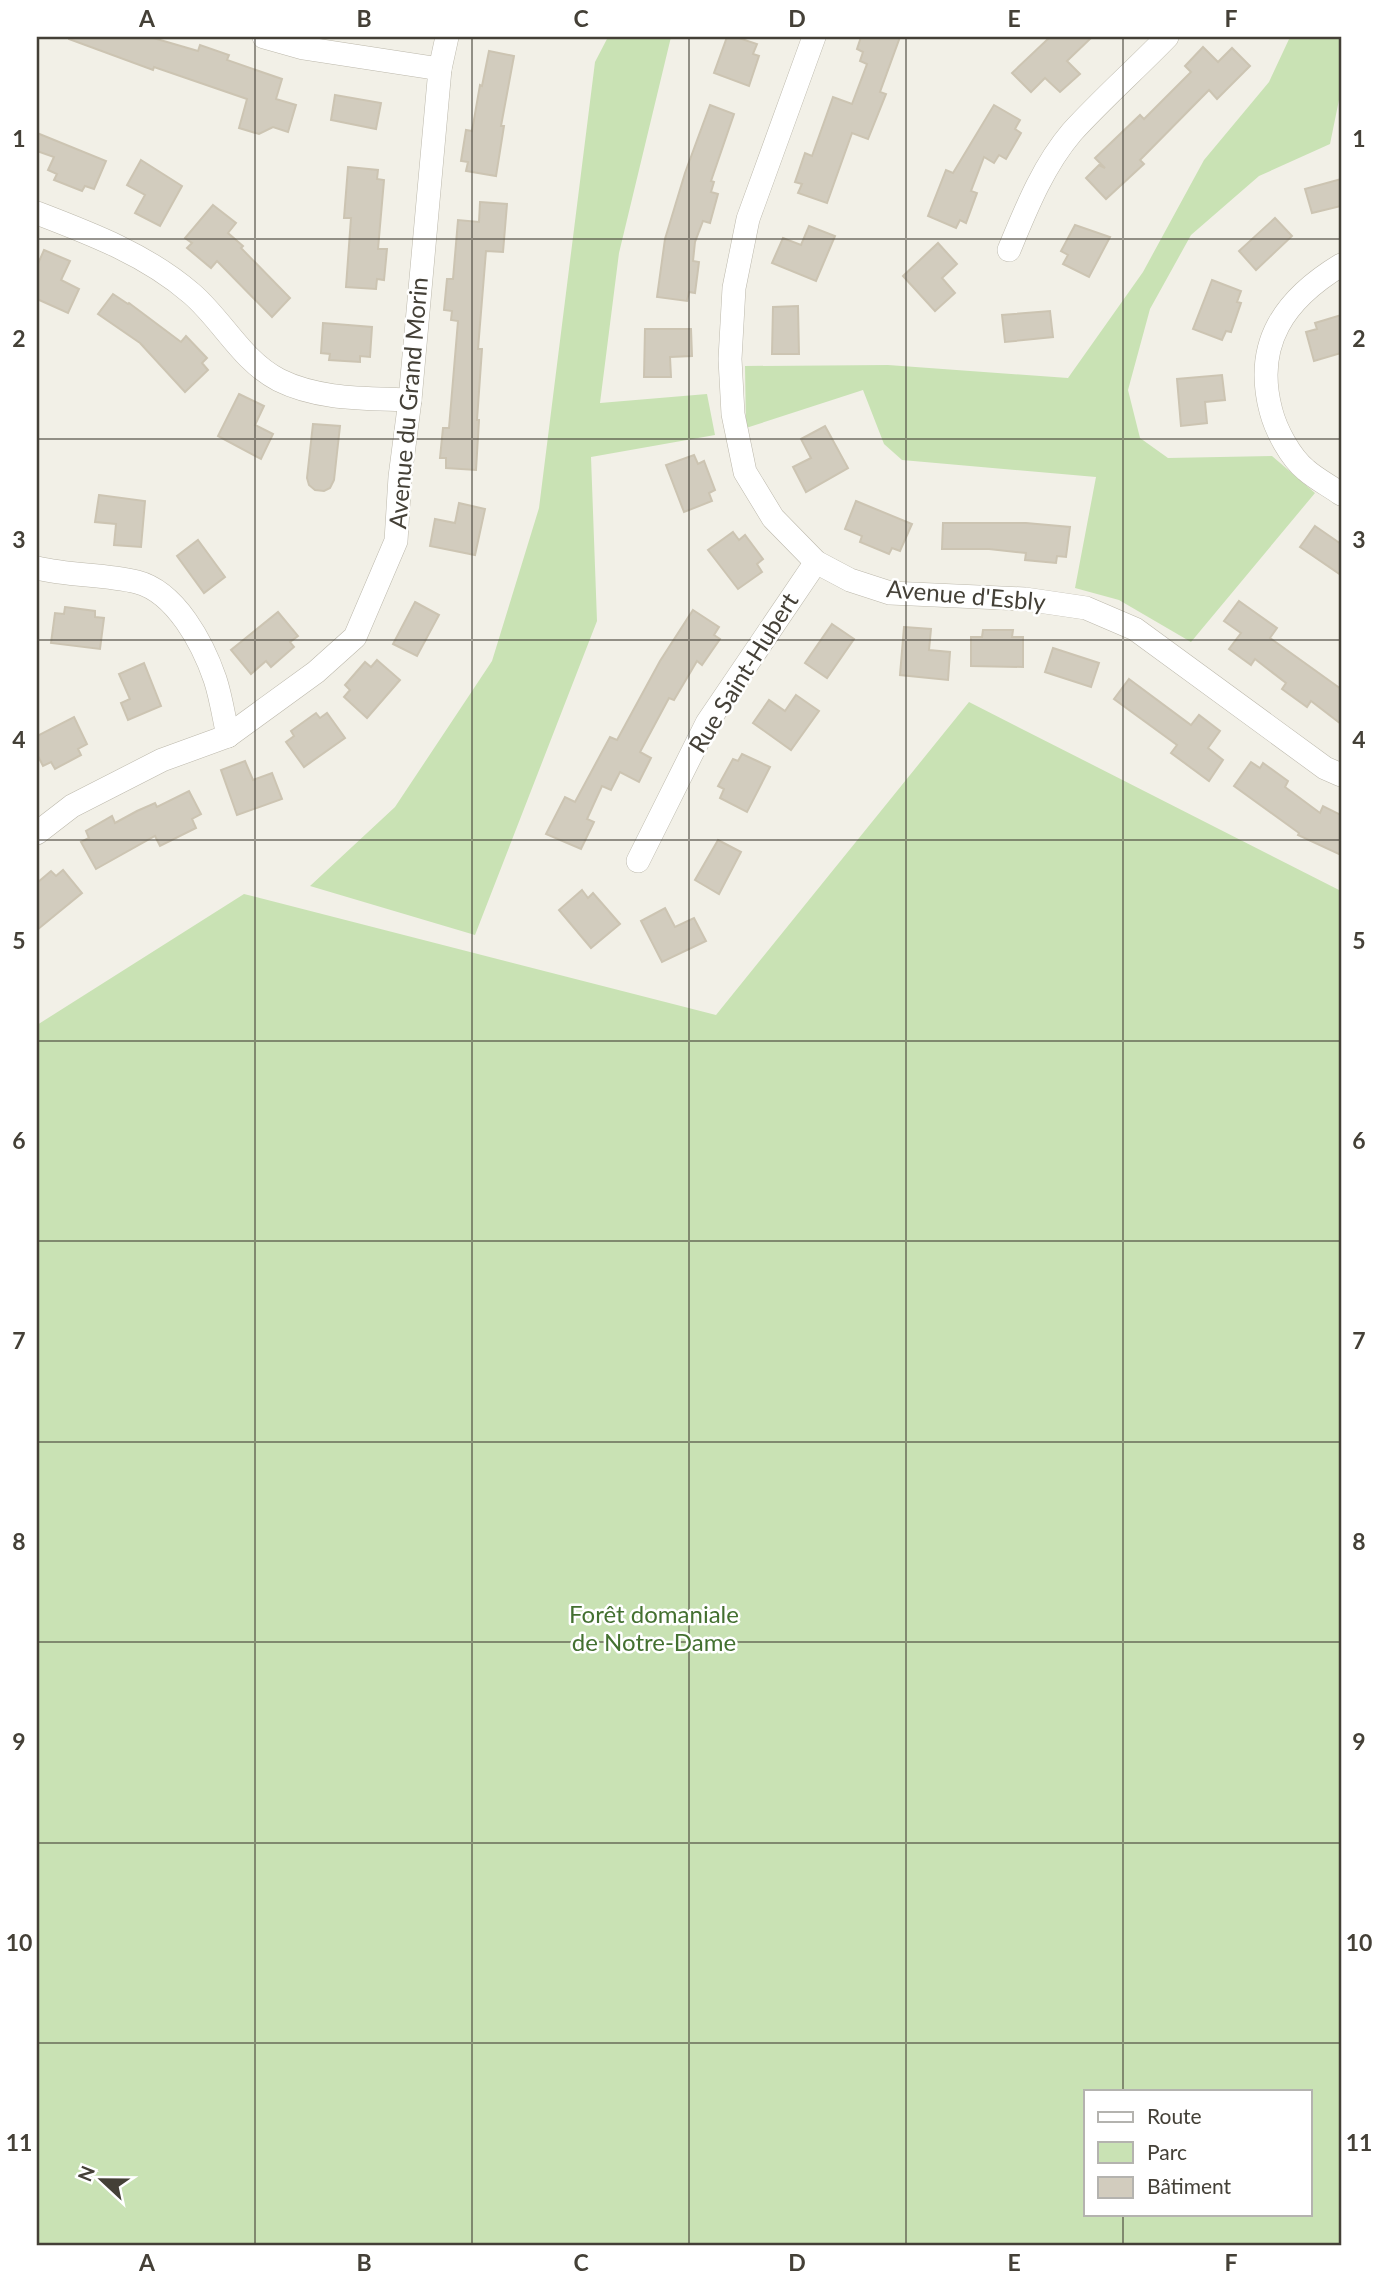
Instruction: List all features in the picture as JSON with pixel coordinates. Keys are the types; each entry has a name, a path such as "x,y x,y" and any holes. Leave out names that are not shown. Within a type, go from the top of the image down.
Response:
{"street":[{"path":"264,37 303,48 440,69"},
{"name":"Avenue du Grand Morin","path":"37,832 72,806 162,760 228,736 316,672 355,637 396,541 440,69 447,37"},
{"name":"Avenue d'Esbly","path":"814,37 748,219 734,288 730,359 733,414 745,472 773,518 816,562 850,580 890,593 1026,599 1086,608 1135,629 1325,768 1341,775"},
{"path":"1009,250 1046,169 1072,133 1167,37"},
{"path":"37,213 105,239 148,261 193,295 255,363 278,380 331,396 410,400"},
{"path":"1341,265 1316,281 1286,312 1268,348 1265,389 1276,429 1304,469 1341,494"},
{"name":"Rue Saint-Hubert","path":"639,861 707,723 816,562"},
{"path":"37,568 55,573 100,575 141,583 172,602 194,633 215,679 228,736"}],"green space":[{"path":"608,37 671,37 619,253 600,403 707,394 715,435 591,457 597,621 475,935 310,886 395,807 492,661 539,508 595,62"},
{"path":"1290,37 1341,37 1341,90 1330,144 1259,176 1191,235 1150,309 1128,390 1140,438 1168,458 1272,456 1315,493 1191,642 1119,600 1075,588 1096,477 902,460 884,444 863,390 746,428 745,366 888,365 1068,378 1143,272 1204,160 1269,82"},
{"name":"Forêt domaniale de Notre-Dame","path":"969,702 1341,891 1341,2245 37,2245 37,1025 244,894 716,1015"}],"building":[{"path":"69,37 150,37 198,51 200,45 229,55 227,60 282,79 276,99 296,105 288,132 273,127 259,134 239,128 247,99 154,67 153,70"},
{"path":"727,37 757,44 753,54 759,56 749,86 714,73"},
{"path":"861,37 900,37 880,92 886,94 868,139 852,133 827,203 798,193 802,184 795,182 805,153 812,156 833,97 852,104 867,64 860,61 863,52 857,49"},
{"path":"1050,37 1092,37 1067,61 1080,74 1060,92 1045,78 1031,92 1012,73"},
{"path":"1203,47 1218,62 1232,48 1250,66 1217,99 1209,90 1140,160 1144,164 1106,199 1086,178 1099,165 1105,168 1095,158 1140,115 1144,119 1191,72 1185,66"},
{"path":"489,51 514,56 501,126 504,126 496,176 466,171 468,162 461,161 466,130 472,131"},
{"path":"335,95 381,103 376,129 331,120"},
{"path":"710,105 734,114 711,181 714,182 711,192 718,194 710,223 703,221 695,242 693,261 699,262 695,293 689,292 687,301 657,297 665,239"},
{"path":"994,105 1020,120 1015,129 1021,133 1006,159 999,155 994,163 984,157 971,191 977,193 966,223 960,220 956,228 928,216 946,170 953,173"},
{"path":"37,133 106,161 94,189 85,186 82,191 54,180 57,174 48,170 54,157 37,151"},
{"path":"141,160 182,186 160,226 135,213 145,195 127,185"},
{"path":"348,167 378,170 377,179 384,180 378,249 387,249 384,280 377,279 376,289 346,287 351,218 344,218"},
{"path":"1341,179 1341,206 1312,213 1305,189"},
{"path":"480,202 507,204 503,252 486,251 478,349 482,349 476,470 446,468 446,458 440,458 443,428 449,428 458,321 451,320 452,311 444,310 447,279 453,279 458,220 479,222"},
{"path":"213,205 236,223 228,233 290,298 272,317 217,261 211,268 187,248 192,243 185,238"},
{"path":"1275,218 1292,236 1256,270 1239,251"},
{"path":"1075,225 1110,237 1089,277 1063,264 1068,255 1061,251"},
{"path":"809,226 835,236 816,281 772,263 783,238 801,245"},
{"path":"938,243 957,264 942,278 955,293 935,311 903,276"},
{"path":"44,250 70,261 61,280 79,289 68,313 37,299 37,266"},
{"path":"1212,280 1241,291 1237,302 1241,303 1231,332 1226,331 1222,340 1193,329"},
{"path":"113,294 181,342 186,336 207,358 202,363 208,370 185,392 140,343 98,314"},
{"path":"798,306 799,354 772,354 773,307"},
{"path":"1050,311 1053,337 1005,342 1002,315"},
{"path":"1341,315 1341,353 1314,361 1306,332 1317,329 1315,323"},
{"path":"323,323 372,327 370,357 360,356 360,362 329,360 330,354 321,353"},
{"path":"645,329 691,329 692,356 670,357 671,377 644,377"},
{"path":"1222,375 1225,400 1205,402 1207,423 1181,426 1177,379"},
{"path":"239,394 264,406 255,425 273,434 261,459 218,436"},
{"path":"313,424 340,426 334,480 330,488 324,491 315,490 309,485 307,478"},
{"path":"825,426 848,468 806,492 793,467 811,458 801,439"},
{"path":"694,455 698,464 704,461 715,490 709,493 712,501 684,512 666,465"},
{"path":"99,495 145,501 141,547 114,545 116,524 95,522"},
{"path":"856,501 912,524 900,551 892,548 889,554 860,542 862,536 845,529"},
{"path":"459,503 485,509 475,555 430,546 435,519 455,523"},
{"path":"943,523 1026,523 1070,527 1066,557 1057,556 1056,563 1025,560 1026,553 989,549 942,549"},
{"path":"1315,526 1341,544 1341,575 1300,547"},
{"path":"733,532 739,540 745,535 763,559 757,564 762,572 738,589 708,550"},
{"path":"198,540 225,577 204,593 177,556"},
{"path":"1239,601 1277,628 1270,638 1341,689 1341,724 1311,701 1307,707 1282,689 1286,683 1255,659 1251,665 1229,649 1241,633 1224,621"},
{"path":"415,602 439,615 417,656 393,644"},
{"path":"65,607 95,611 95,617 104,618 100,649 51,643 55,613 64,614"},
{"path":"693,610 719,627 714,635 720,639 702,665 697,661 674,700 669,698 640,752 651,758 639,782 620,772 611,790 602,786 587,819 594,822 581,849 546,834 565,797 575,802 610,737 617,740 660,661"},
{"path":"278,612 298,636 290,642 294,647 271,667 266,661 251,674 231,650"},
{"path":"832,624 854,639 827,678 805,663"},
{"path":"904,627 931,629 929,650 950,652 948,680 900,675"},
{"path":"983,630 1013,630 1012,637 1023,637 1023,667 971,666 971,637 982,637"},
{"path":"1053,648 1099,663 1091,687 1045,672"},
{"path":"377,660 400,680 367,718 344,697 350,690 345,685 365,662 371,667"},
{"path":"144,663 161,706 128,720 121,703 130,699 119,674"},
{"path":"1129,679 1191,725 1199,715 1220,731 1208,748 1223,760 1209,781 1171,753 1177,745 1114,699"},
{"path":"796,695 819,711 791,750 753,723 769,700 785,711"},
{"path":"316,713 320,718 327,713 345,738 304,767 286,742 294,736 291,731"},
{"path":"74,717 87,744 78,749 81,755 55,769 51,762 43,766 37,754 37,736"},
{"path":"742,754 770,767 747,812 720,798 724,789 718,786 733,759 738,761"},
{"path":"245,761 253,780 272,773 282,799 237,815 221,770"},
{"path":"1251,762 1260,768 1263,763 1288,781 1285,787 1320,813 1323,806 1341,815 1341,855 1298,835 1299,833 1234,786"},
{"path":"189,791 201,814 192,819 196,828 160,846 155,836 96,869 81,842 89,838 86,831 112,816 115,823 155,803 157,807"},
{"path":"718,840 741,852 719,894 695,880"},
{"path":"63,870 82,893 37,930 37,883 51,871 56,876"},
{"path":"582,890 588,898 593,893 620,924 591,948 559,910"},
{"path":"665,908 675,927 694,918 706,941 662,962 641,921"}]}
